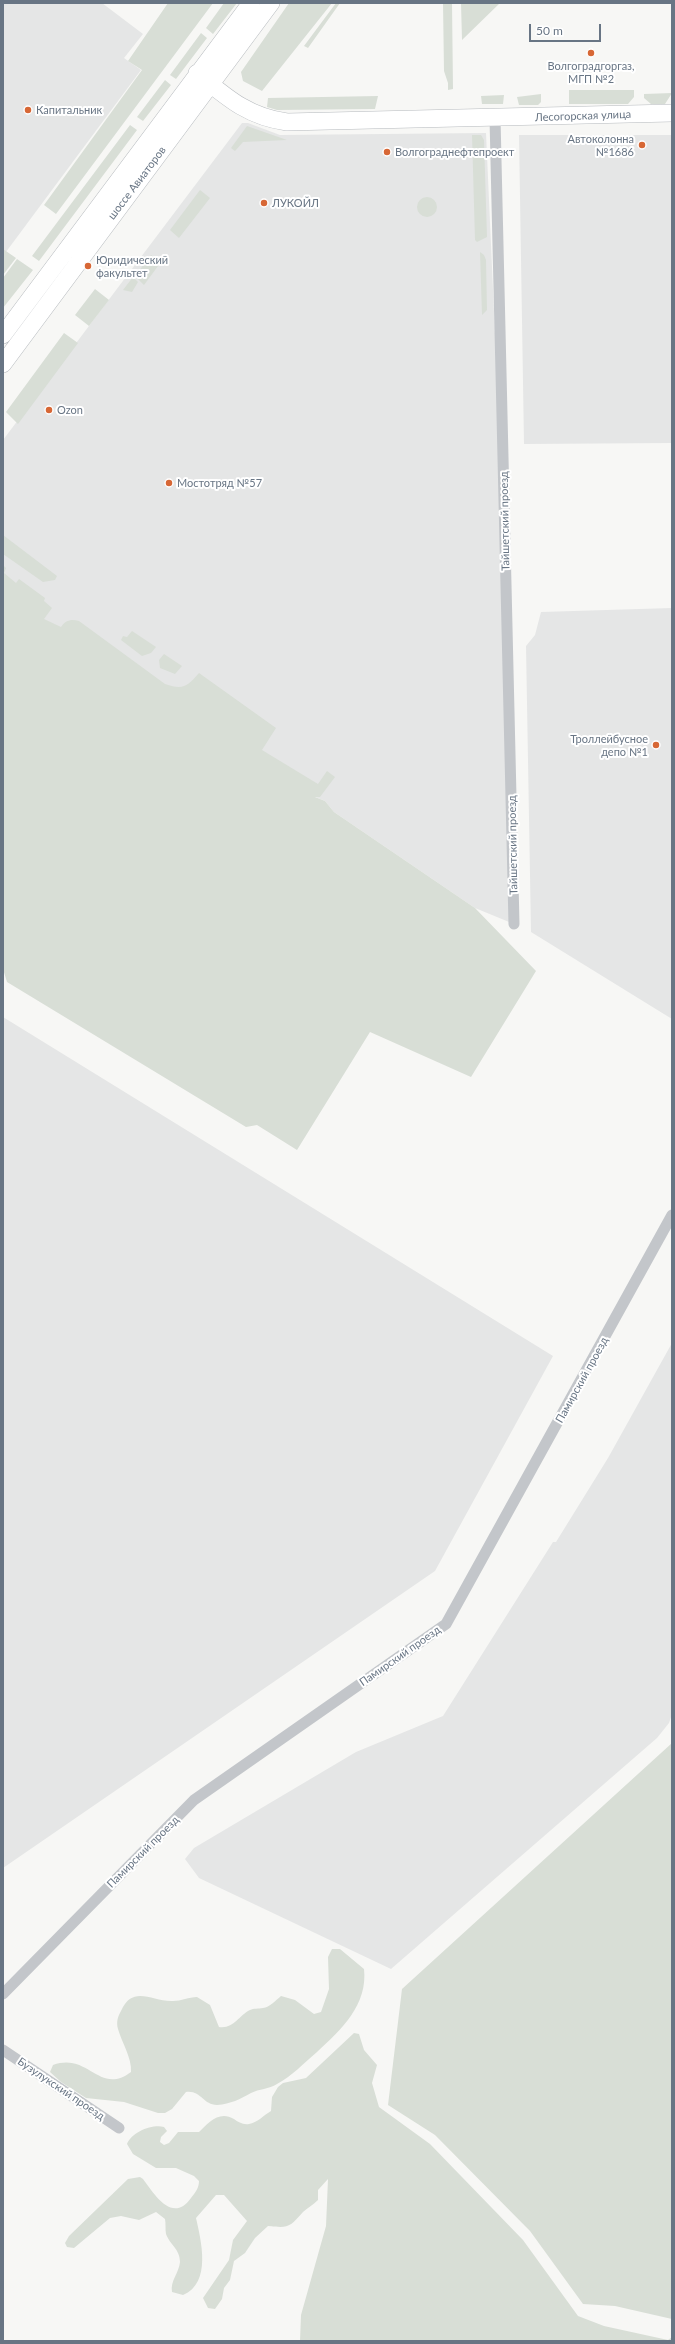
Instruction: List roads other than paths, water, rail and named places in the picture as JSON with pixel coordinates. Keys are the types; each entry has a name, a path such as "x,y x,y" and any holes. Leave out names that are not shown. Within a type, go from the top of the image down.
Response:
{"main road":[{"name":"шоссе Авиаторов","path":"3,335 197,73 251,3"},
{"name":"шоссе Авиаторов","path":"3,364 271,3"},
{"name":"Лесогорская улица","path":"197,73 250,113 268,119 286,122 672,113"}],"street":[{"name":"Тайшетский проезд","path":"495,118 514,924"},
{"name":"Памирский проезд","path":"3,1994 194,1800 446,1624 672,1215"},
{"name":"Бузулукский проезд","path":"3,2050 119,2128"}],"place":[{"name":"Волгоградгоргаз, МГП №2","path":"591,53"},
{"name":"Капитальник","path":"28,110"},
{"name":"Автоколонна №1686","path":"642,145"},
{"name":"Волгограднефтепроект","path":"387,152"},
{"name":"ЛУКОЙЛ","path":"264,203"},
{"name":"Юридический факультет","path":"88,266"},
{"name":"Ozon","path":"49,410"},
{"name":"Мостотряд №57","path":"169,483"},
{"name":"Троллейбусное депо №1","path":"656,745"}]}
